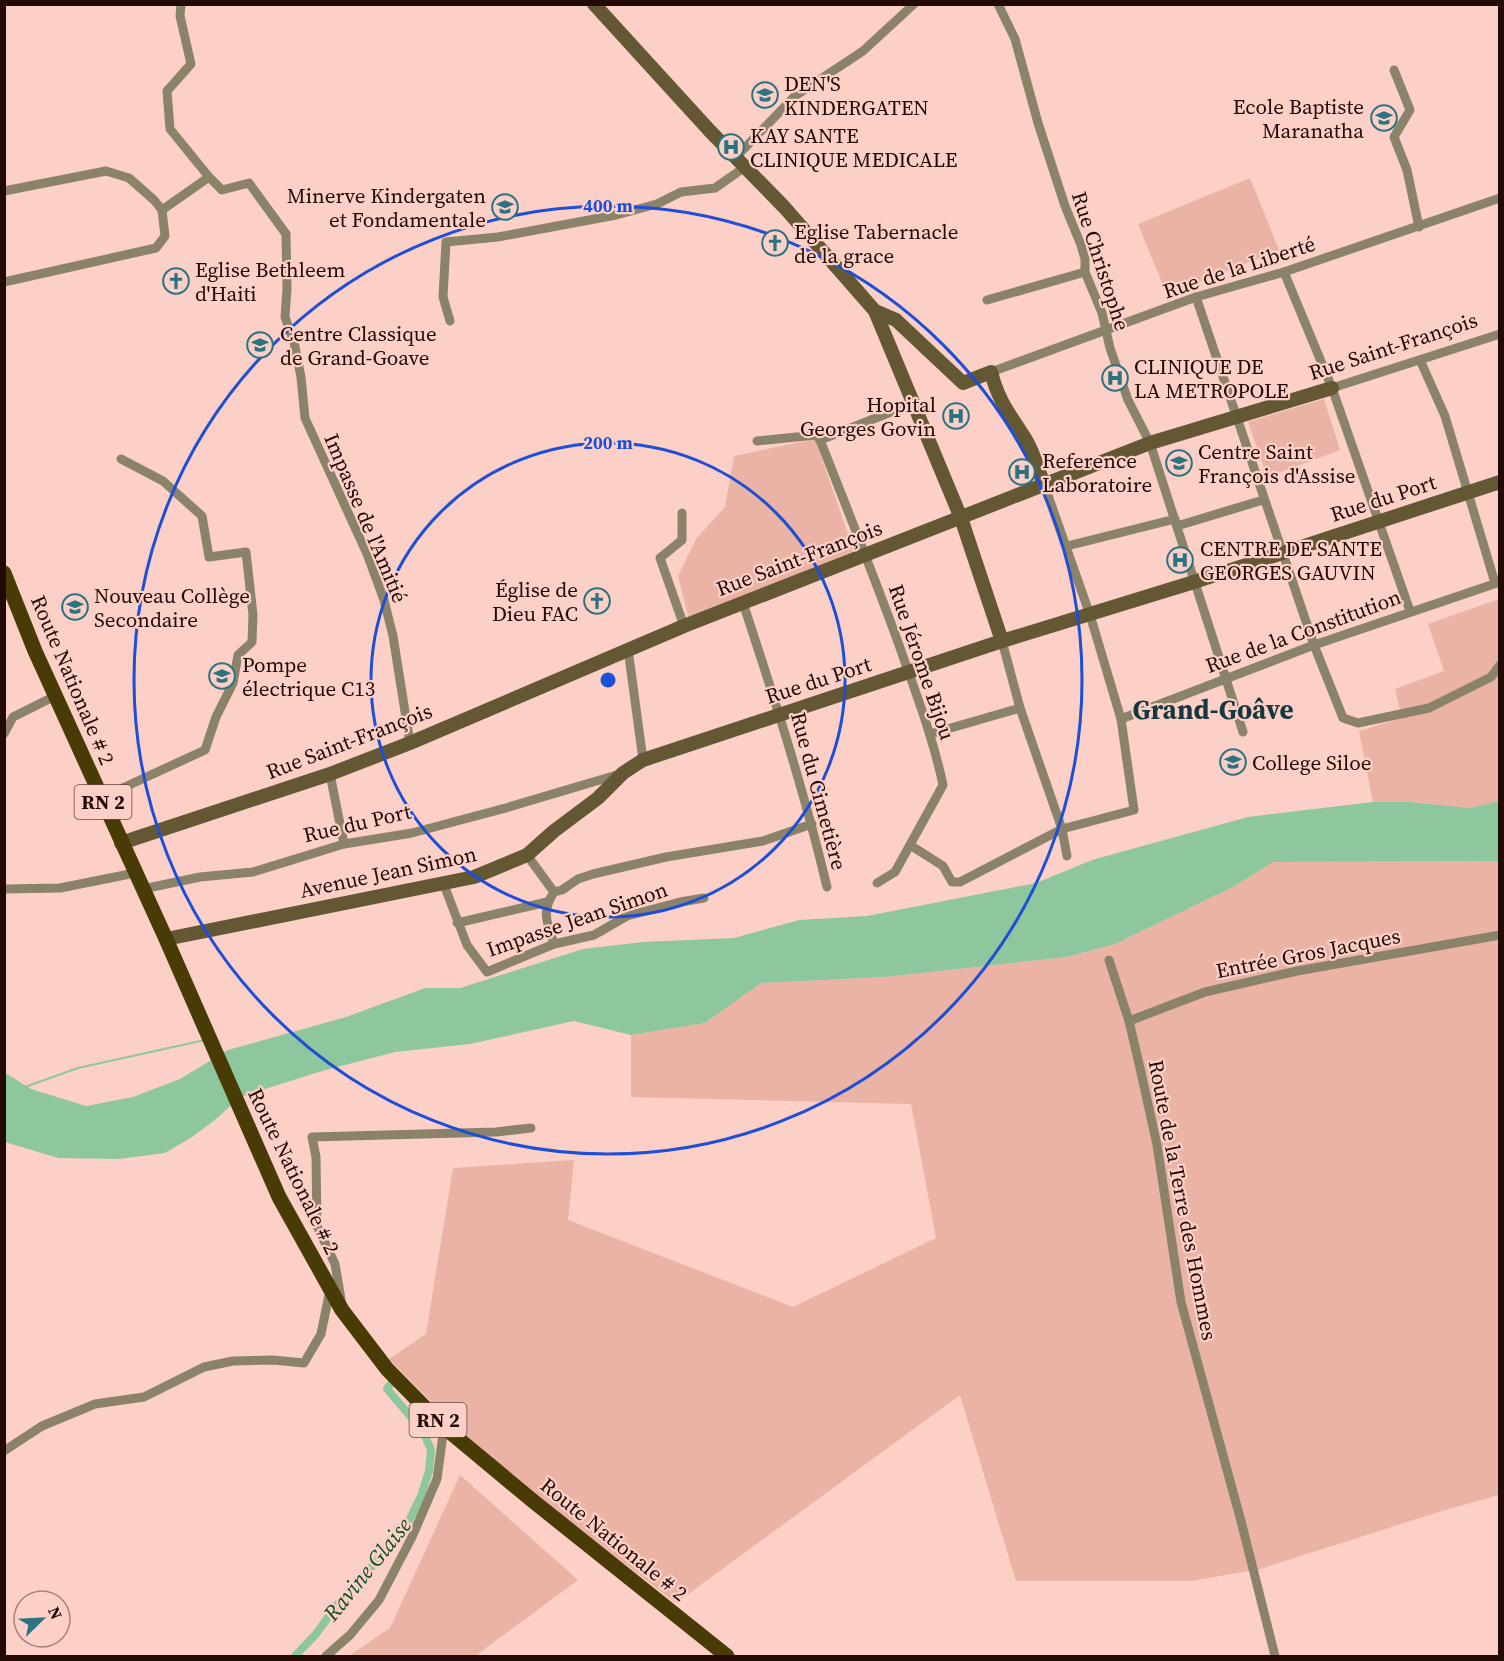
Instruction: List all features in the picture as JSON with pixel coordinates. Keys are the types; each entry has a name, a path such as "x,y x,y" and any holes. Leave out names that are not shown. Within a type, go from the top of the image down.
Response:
{"main road":[{"name":"Route Nationale # 2","path":"4,573 55,696 166,939 279,1197 342,1310 387,1369 444,1426 533,1502 727,1656"}],"street":[{"path":"162,210 209,177 170,129 166,91 191,64 180,16 180,4"},
{"path":"594,4 785,208 874,310 961,518 1002,640 1020,708 1062,828 1067,856"},
{"path":"450,321 443,297 446,242 498,237 616,215 657,204 681,192 716,188 795,96 863,51 914,4"},
{"name":"Rue Christophe","path":"998,4 1015,39 1062,196 1081,245 1085,259 1085,272 1102,313 1128,400 1150,443 1243,732"},
{"path":"1394,70 1410,110 1394,137 1407,170 1419,227"},
{"path":"4,191 106,171 129,178 162,210 165,236 156,248 4,282"},
{"name":"Impasse de l'Amitié","path":"209,177 222,190 249,183 286,234 285,316 299,367 305,418 367,554 384,600 393,636 410,742"},
{"name":"Rue de la Liberté","path":"991,372 1196,297 1284,272 1500,198"},
{"path":"987,300 1085,272"},
{"path":"1284,272 1332,388 1410,611"},
{"path":"1196,297 1263,500 1314,645 1343,718 1358,723 1429,708 1491,677 1500,665"},
{"path":"874,310 896,320 963,383 991,372 995,389 1006,411 1028,442 1067,546 1121,719 1134,810 1062,828 960,882 952,882 943,866 910,845"},
{"name":"Rue Saint-François","path":"121,843 330,774 684,626 1150,443 1500,334"},
{"path":"1420,360 1445,417 1497,583"},
{"path":"757,441 816,435 820,440 914,403"},
{"name":"Rue Jérome Bijou","path":"820,440 866,554 909,672 930,734 943,785 895,872 877,883"},
{"path":"101,798 205,750 216,717 233,683 238,655 252,642 254,615 246,552 209,556 202,516 163,482 121,459"},
{"name":"Rue du Port","path":"143,889 200,877 253,872 344,844 412,832 510,807 623,773 643,760 1002,640 1090,615 1500,482"},
{"path":"1067,546 1263,500"},
{"path":"682,513 682,540 660,558 684,626"},
{"name":"Rue de la Constitution","path":"1121,719 1314,645 1497,583"},
{"name":"Rue du Cimetière","path":"743,603 780,715 812,824 827,887"},
{"path":"628,649 643,760"},
{"path":"4,734 13,717 55,696"},
{"path":"930,734 1020,708"},
{"name":"Avenue Jean Simon","path":"166,939 444,885 474,877 527,855 554,831 598,798 623,773"},
{"path":"330,774 344,844"},
{"path":"554,944 545,913 547,902 554,892 562,890 578,879 666,857 763,841 812,824"},
{"path":"527,855 554,892"},
{"path":"4,889 60,888 135,873"},
{"name":"Impasse Jean Simon","path":"444,885 467,945 487,972 554,944 594,935 627,916 704,898"},
{"path":"458,923 547,902"},
{"name":"Entrée Gros Jacques","path":"1129,1022 1205,992 1274,976 1500,935"},
{"name":"Route de la Terre des Hommes","path":"1109,960 1129,1022 1157,1144 1181,1302 1275,1656"},
{"path":"342,1310 335,1264 317,1226 316,1157 312,1137 531,1128"},
{"path":"4,1451 42,1426 95,1404 144,1396 204,1367 233,1361 304,1362 321,1334 330,1290"},
{"path":"326,1656 350,1635 379,1600 412,1537 436,1479 444,1426"}],"shaded area":[{"path":"1250,178 1279,250 1167,295 1138,224"},
{"path":"1324,399 1340,450 1267,477 1248,422"},
{"path":"815,439 854,551 689,619 678,576 696,539 725,507 734,456"},
{"path":"1499,599 1499,801 1470,808 1410,802 1373,802 1359,731 1402,718 1395,689 1444,671 1428,624"},
{"path":"1499,801 1499,861 1273,862 1233,887 1115,944 1067,957 885,977 761,983 705,1023 631,1035 574,1021 470,1044 395,1052 322,1071 240,1097 215,1120 165,1153 118,1159 58,1158 5,1142 4,1072 31,1089 86,1106 133,1097 180,1079 228,1050 346,1017 425,988 460,988 583,949 643,942 734,938 799,920 867,916 1036,883 1092,860 1248,817 1373,802 1410,802 1470,808"},
{"path":"1499,861 1499,1495 1260,1569 1191,1581 1016,1581 960,1395 676,1603 555,1511 454,1425 389,1359 426,1334 453,1168 574,1160 568,1220 793,1307 936,1238 911,1104 631,1097 631,1035 705,1023 761,983 885,977 1067,957 1115,944 1233,887 1273,862"},
{"path":"460,1475 578,1580 475,1656 349,1656 390,1628"}],"waterway":[{"path":"25,1087 78,1068 205,1040"},
{"name":"Ravine Glaise","path":"295,1656 316,1634 336,1606 409,1521 421,1496 429,1471 431,1450 423,1431 387,1389 392,1382"}],"place":[{"name":"DEN'S KINDERGATEN","path":"765,95"},
{"name":"Ecole Baptiste Maranatha","path":"1384,118"},
{"name":"KAY SANTE CLINIQUE MEDICALE","path":"731,147"},
{"name":"Minerve Kindergaten et Fondamentale","path":"505,207"},
{"name":"Eglise Tabernacle de la grace","path":"775,243"},
{"name":"Eglise Bethleem d'Haiti","path":"176,281"},
{"name":"Centre Classique de Grand-Goave","path":"260,345"},
{"name":"CLINIQUE DE LA METROPOLE","path":"1115,378"},
{"name":"Hopital Georges Govin","path":"956,416"},
{"name":"Centre Saint François d'Assise","path":"1179,463"},
{"name":"Reference Laboratoire","path":"1022,472"},
{"name":"CENTRE DE SANTE GEORGES GAUVIN","path":"1180,560"},
{"name":"Église de Dieu FAC","path":"597,601"},
{"name":"Nouveau Collège Secondaire","path":"75,607"},
{"name":"Pompe électrique C13","path":"222,676"},
{"name":"College Siloe","path":"1233,762"}],"district":[{"name":"Grand-Goâve","path":"1213,709"}]}
